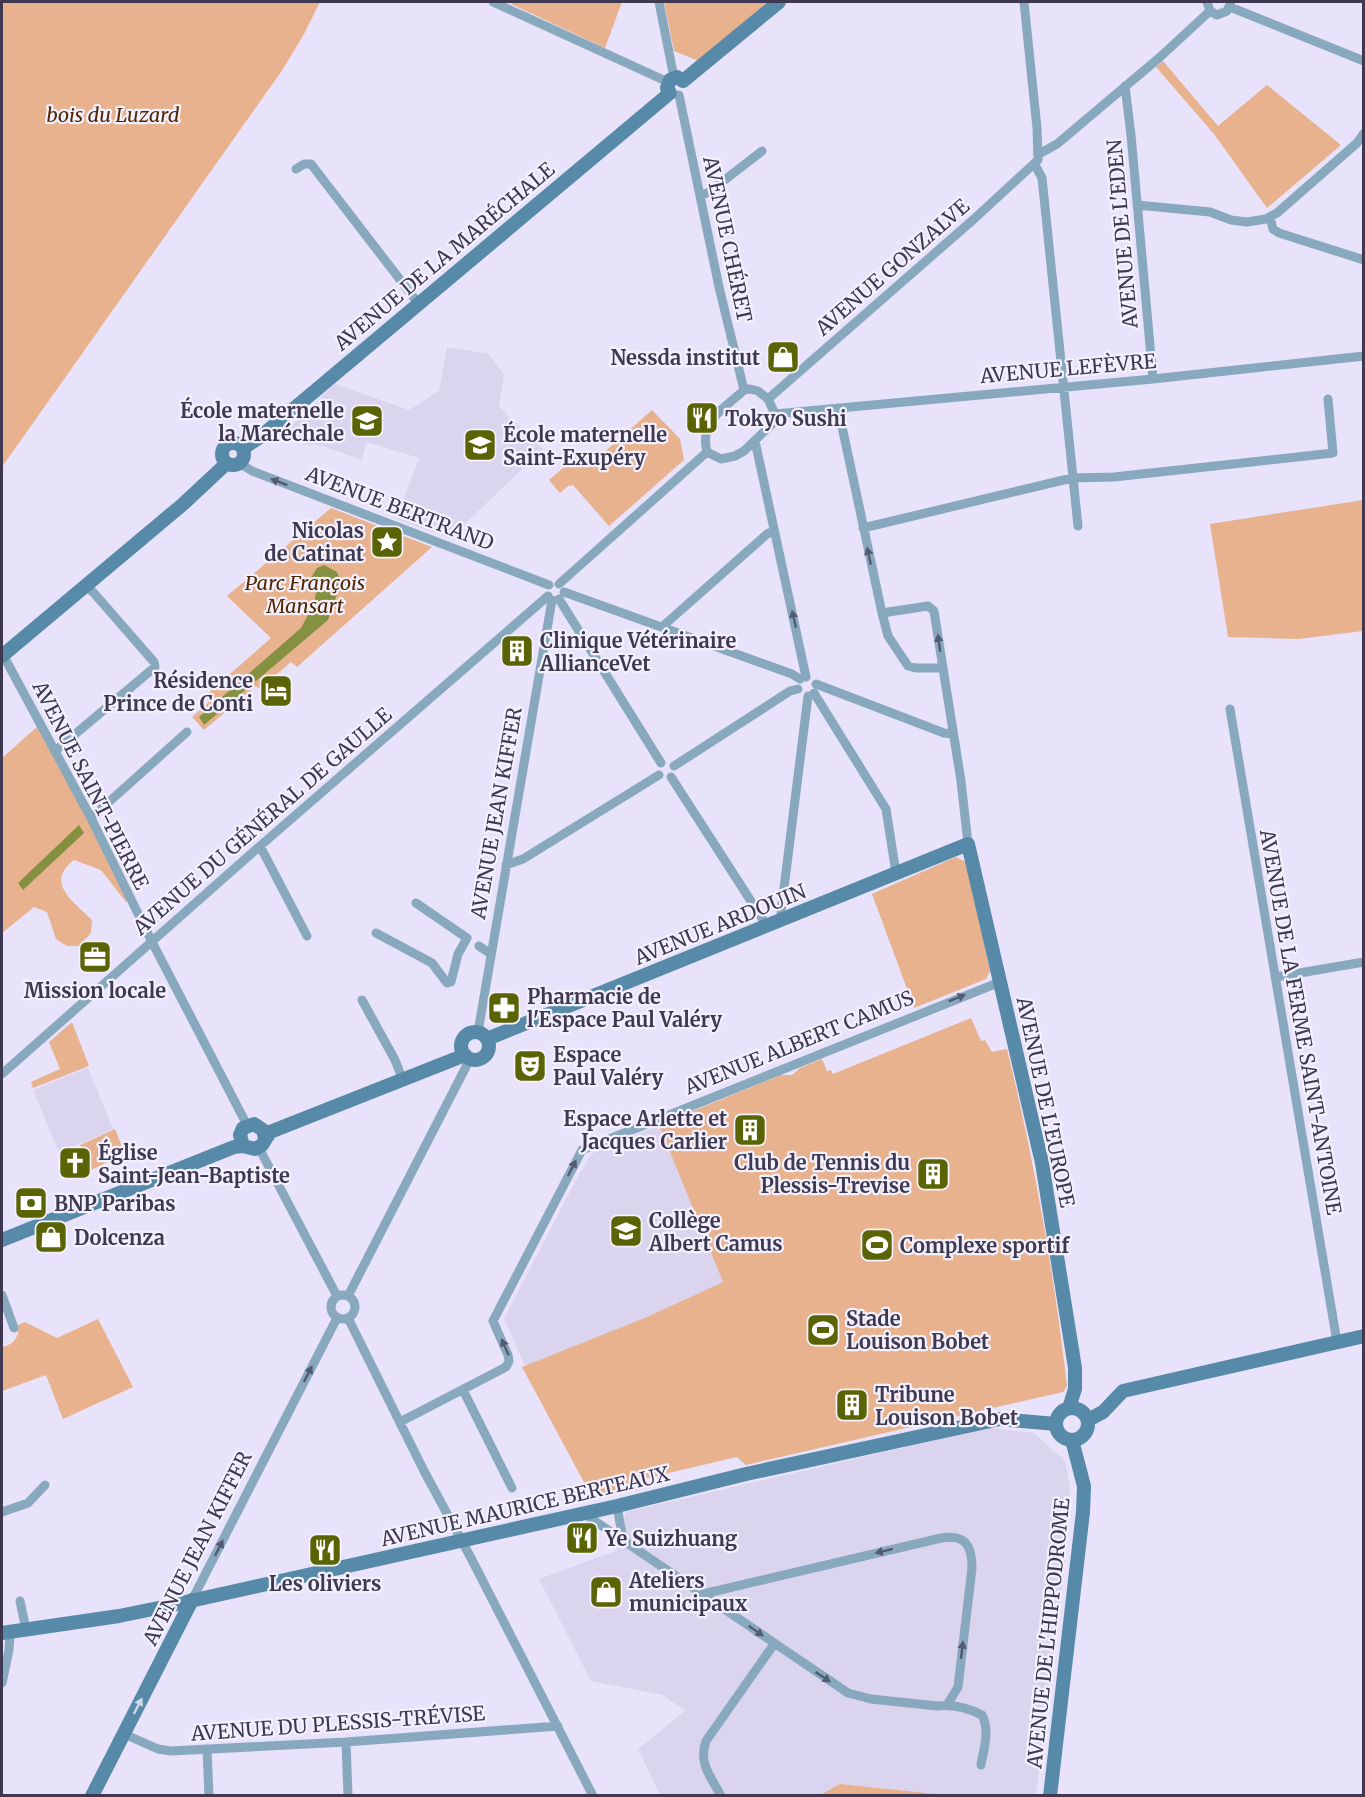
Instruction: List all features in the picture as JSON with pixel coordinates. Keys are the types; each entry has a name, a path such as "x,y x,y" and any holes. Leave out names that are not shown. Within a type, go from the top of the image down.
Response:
{"street":[{"path":"493,2 675,86"},
{"name":"AVENUE CHÉRET","path":"659,2 675,86 744,390"},
{"name":"AVENUE DE LA MARÉCHALE","path":"243,448 260,437 675,86 779,2"},
{"path":"1024,2 1037,160 1042,178 1078,526"},
{"path":"1209,6 1221,15 1231,4 1364,61"},
{"name":"AVENUE GONZALVE","path":"768,399 1037,160 1159,58 1209,6"},
{"name":"AVENUE DE L'EDEN","path":"1125,86 1153,378"},
{"path":"1137,205 1210,212 1231,220 1247,222 1270,217 1357,143 1364,133"},
{"path":"700,196 709,192 762,151"},
{"path":"296,169 304,164 311,164 418,303"},
{"path":"1270,217 1273,229 1279,232 1364,260"},
{"name":"AVENUE LEFÈVRE","path":"775,414 1364,356"},
{"path":"744,390 758,391 768,399 775,414 774,422 754,441 740,453 721,459 707,452 704,440 705,431 711,421 744,390"},
{"path":"863,528 1072,478 1125,476 1334,453 1328,399"},
{"path":"838,408 888,636 908,666 943,669"},
{"path":"754,441 774,531 802,682 802,694 813,691 953,734"},
{"path":"2,655 86,587 198,490 233,463 244,458 243,448 235,443 226,447 223,456 233,463"},
{"name":"AVENUE DU GÉNÉRAL DE GAULLE","path":"2,1074 260,846 555,593 707,452"},
{"name":"AVENUE BERTRAND","path":"233,463 555,593 663,627 792,674 802,682"},
{"path":"663,627 767,534 774,531"},
{"path":"55,751 155,666 154,662 86,587"},
{"path":"555,593 661,762"},
{"name":"AVENUE JEAN KIFFER","path":"482,1036 491,954 555,593"},
{"path":"882,613 928,606 934,611 961,781 968,844"},
{"name":"AVENUE SAINT-PIERRE","path":"2,655 91,818 152,942 337,1296"},
{"path":"674,766 802,682 812,678 813,691 781,912 784,919"},
{"path":"813,691 886,809 896,873"},
{"name":"AVENUE DE LA FERME SAINT-ANTOINE","path":"1230,709 1337,1342"},
{"path":"91,818 187,732"},
{"path":"658,775 667,779 675,770 670,762 661,762"},
{"path":"658,775 657,771 661,762"},
{"path":"506,865 524,859 658,775"},
{"path":"671,777 767,926"},
{"name":"AVENUE ARDOUIN","path":"482,1036 767,926 968,844"},
{"name":"AVENUE DE L'EUROPE","path":"968,844 1043,1170 1075,1368 1075,1389 1070,1408"},
{"path":"260,846 307,936"},
{"path":"376,933 432,963 444,980 447,983 451,982 458,954 467,938 416,903"},
{"path":"479,946 491,954"},
{"path":"1276,977 1364,962"},
{"name":"AVENUE ALBERT CAMUS","path":"400,1422 506,1367 509,1360 508,1355 493,1321 582,1150 1000,982"},
{"path":"362,1000 400,1073"},
{"path":"2,1240 234,1147 271,1125 400,1073 465,1054 478,1059 486,1055 489,1047 482,1036 465,1036 465,1054 348,1296"},
{"path":"2,1232 252,1136 270,1132 465,1054"},
{"path":"2,1295 14,1328"},
{"path":"337,1296 348,1296 354,1302 353,1313 348,1318 337,1318 330,1307 332,1302 337,1296"},
{"name":"AVENUE JEAN KIFFER","path":"92,1796 337,1318"},
{"path":"348,1318 424,1471 593,1796"},
{"path":"1088,1420 1103,1412 1123,1391 1364,1336"},
{"path":"463,1390 512,1488"},
{"path":"1070,1408 1083,1411 1088,1420 1088,1430 1085,1434 1071,1440 1062,1437 1056,1424 1061,1411 1070,1408"},
{"name":"AVENUE MAURICE BERTEAUX","path":"6,1632 119,1616 1000,1419 1056,1424"},
{"name":"AVENUE DE L'HIPPODROME","path":"1050,1796 1083,1512 1084,1486 1079,1460 1071,1440"},
{"path":"2,1512 28,1503 45,1485"},
{"path":"617,1506 623,1540"},
{"path":"583,1513 841,1689 855,1696 937,1706 947,1705 966,1708 982,1715 987,1724 987,1733 981,1765"},
{"path":"703,1594 941,1538 956,1537 963,1540 971,1549 972,1568 958,1687 947,1705"},
{"path":"20,1600 26,1629"},
{"path":"2,1683 6,1632"},
{"path":"721,1796 704,1763 702,1753 706,1742 774,1644"},
{"name":"AVENUE DU PLESSIS-TRÉVISE","path":"124,1734 158,1749 171,1751 346,1742 558,1726"},
{"path":"346,1742 348,1796"},
{"path":"207,1749 209,1796"}],"shaded area":[{"path":"447,347 489,354 504,375 499,407 543,449 450,538 396,519 419,458 367,442 362,460 320,445 306,445 290,427 335,384 409,410 439,391"},
{"path":"324,565 337,572 341,583 328,620 204,725 199,717 301,628 314,604 316,593 309,581 317,568"},
{"path":"79,825 84,833 23,890 18,883"},
{"path":"88,1068 113,1129 59,1153 33,1090"},
{"name":"Collège Albert Camus","path":"659,1125 723,1282 647,1317 525,1366 504,1319 576,1180 591,1154"},
{"path":"989,1428 1034,1433 1065,1461 1070,1488 1065,1563 1036,1795 940,1795 840,1784 820,1795 660,1795 638,1749 685,1711 663,1695 591,1681 539,1579 616,1551 626,1512"}],"green space":[{"name":"bois du Luzard","path":"2,2 320,2 283,69 2,467"},
{"path":"512,2 622,2 605,48 511,4"},
{"path":"664,2 768,2 699,61 674,51"},
{"path":"1163,61 1218,126 1267,85 1341,145 1267,208 1214,134 1156,67"},
{"path":"652,410 680,439 684,460 609,526 573,485 560,493 549,480 583,451 593,462"},
{"path":"1363,500 1363,631 1298,639 1228,637 1210,524"},
{"name":"Parc François Mansart","path":"331,508 432,547 297,667 291,662 260,689 256,686 204,730 192,717 209,702 205,696 271,638 227,596"},
{"path":"38,726 130,899 126,902 101,870 74,860 65,868 62,884 65,892 92,920 91,933 79,946 67,946 56,939 47,912 34,907 2,933 2,758"},
{"path":"956,857 966,862 990,971 986,979 914,1008 872,894"},
{"name":"Complexe sportif","path":"971,1018 981,1041 985,1040 992,1052 1007,1049 1026,1132 1056,1301 1067,1386 1063,1392 746,1465 737,1457 647,1478 643,1489 593,1499 522,1367 647,1317 723,1282 659,1125 781,1075 792,1075 800,1068 822,1059 827,1071 831,1070 833,1074"},
{"path":"72,1022 89,1066 33,1088 31,1082 60,1069 49,1042"},
{"path":"115,1129 125,1154 91,1170 80,1145"},
{"path":"98,1319 133,1387 63,1419 46,1375 2,1391 2,1347 15,1340 18,1325 25,1322 57,1338"},
{"path":"840,1784 936,1794 820,1795"}],"place":[{"name":"Nessda institut","path":"783,357"},
{"name":"Tokyo Sushi","path":"702,418"},
{"name":"École maternelle la Maréchale","path":"367,421"},
{"name":"École maternelle Saint-Exupéry","path":"480,445"},
{"name":"Nicolas de Catinat","path":"387,542"},
{"name":"Clinique Vétérinaire AllianceVet","path":"517,651"},
{"name":"Résidence Prince de Conti","path":"276,691"},
{"name":"Mission locale","path":"95,957"},
{"name":"Pharmacie de l'Espace Paul Valéry","path":"504,1008"},
{"name":"Espace Paul Valéry","path":"530,1066"},
{"name":"Espace Arlette et Jacques Carlier","path":"750,1130"},
{"name":"Église Saint-Jean-Baptiste","path":"75,1163"},
{"name":"Club de Tennis du Plessis-Trevise","path":"933,1174"},
{"name":"BNP Paribas","path":"31,1203"},
{"name":"Collège Albert Camus","path":"626,1231"},
{"name":"Dolcenza","path":"51,1237"},
{"name":"Complexe sportif","path":"877,1245"},
{"name":"Stade Louison Bobet","path":"823,1330"},
{"name":"Tribune Louison Bobet","path":"852,1405"},
{"name":"Ye Suizhuang","path":"582,1538"},
{"name":"Les oliviers","path":"325,1550"},
{"name":"Ateliers municipaux","path":"606,1592"}]}
